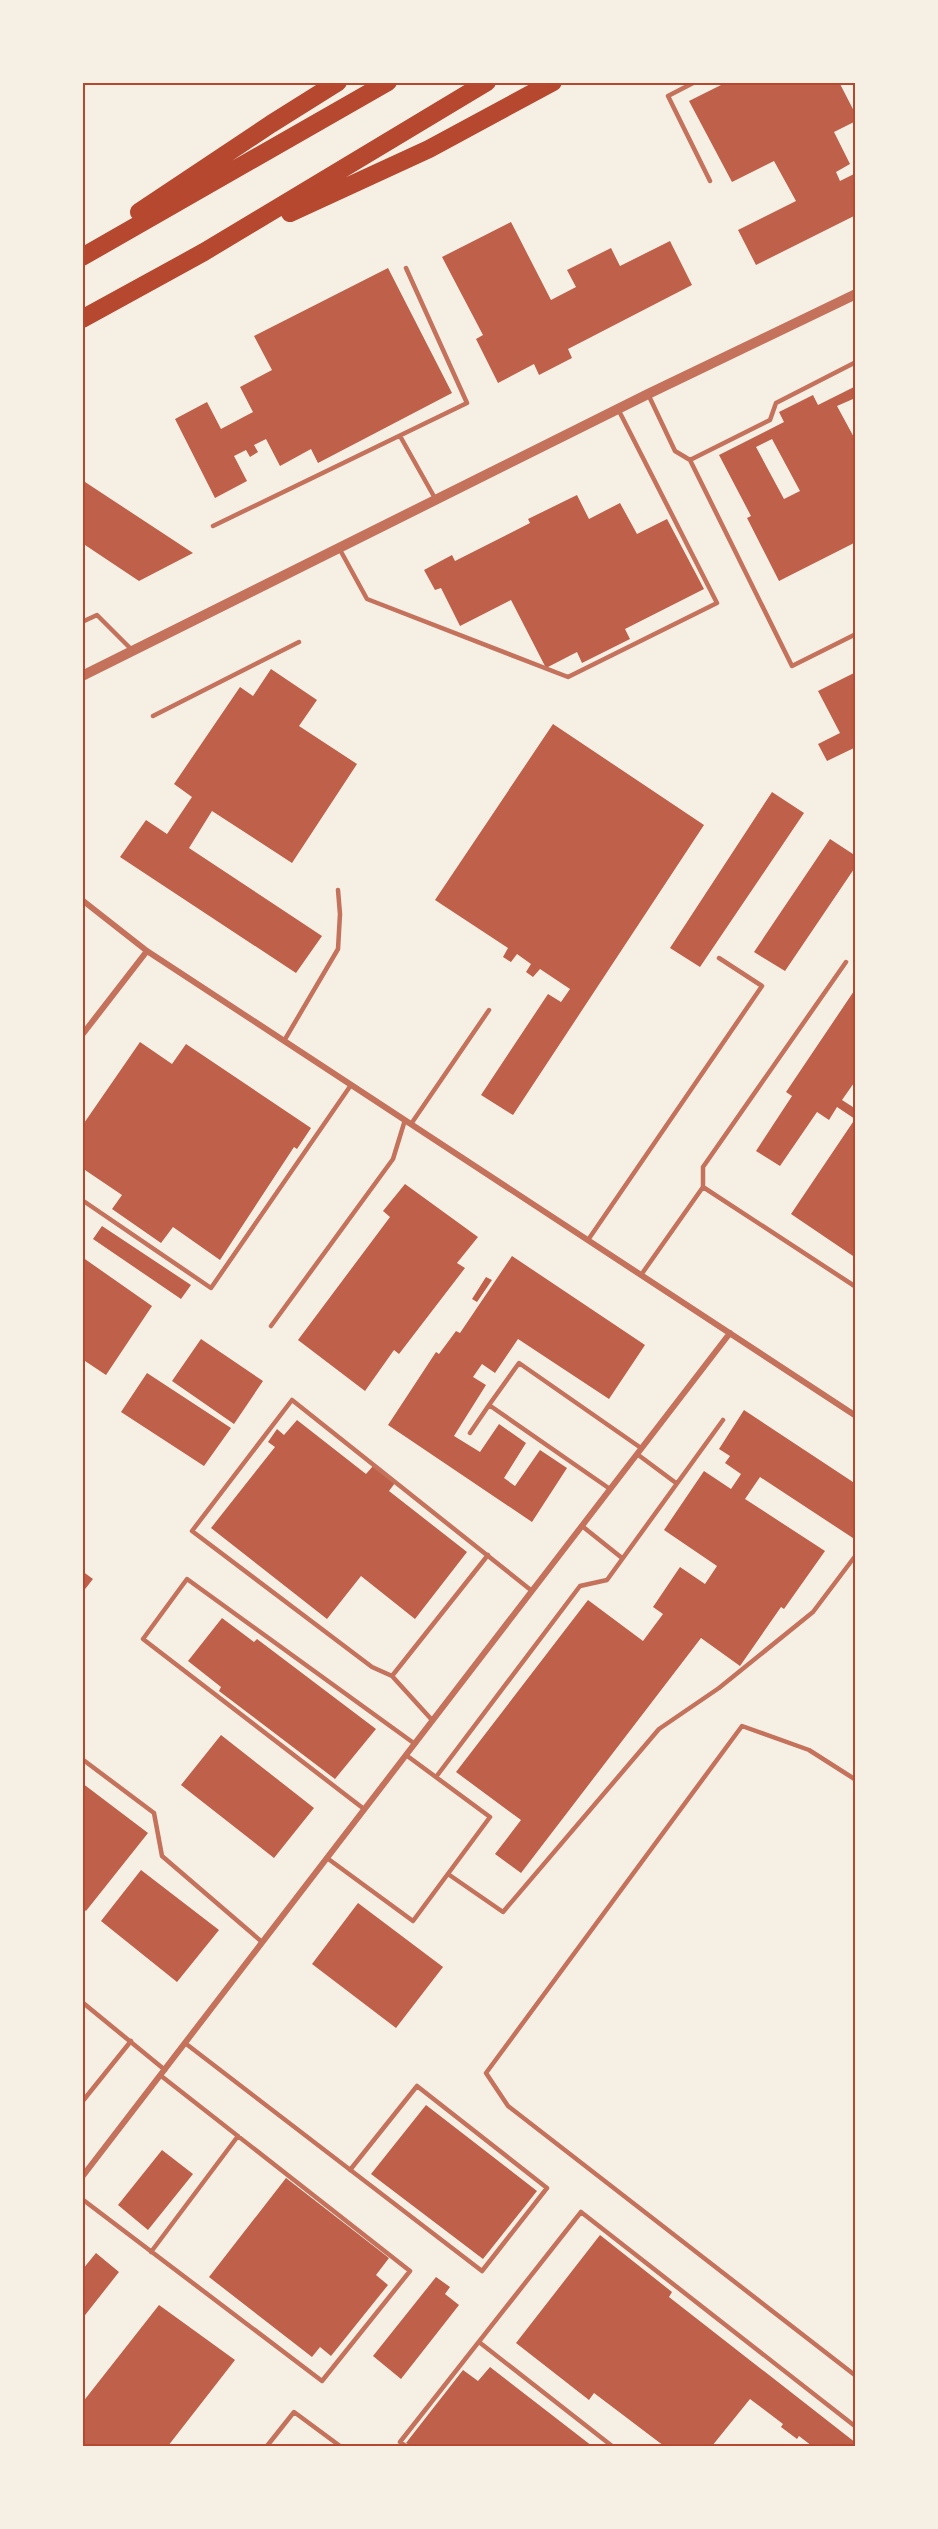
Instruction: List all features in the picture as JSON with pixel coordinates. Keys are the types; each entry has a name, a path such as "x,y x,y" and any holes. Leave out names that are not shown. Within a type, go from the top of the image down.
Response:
{"highway":[{"path":"82,250 271,123 339,82"},
{"path":"82,257 388,82"},
{"path":"82,319 204,252 487,82"},
{"path":"204,252 429,149 553,82"}],"street":[{"path":"775,332 855,289"},
{"path":"82,676 648,394 855,294"},
{"path":"82,900 147,951 855,1416"},
{"path":"82,1035 147,951"},
{"path":"82,2177 730,1334"}],"lane":[{"path":"695,82 668,96 710,181"},
{"path":"213,526 467,403 406,268"},
{"path":"690,460 770,420 776,403 855,362"},
{"path":"648,394 675,451 690,460 792,666 855,634"},
{"path":"339,548 367,599 567,677 717,603 618,409"},
{"path":"400,436 436,500"},
{"path":"82,622 97,615 133,651"},
{"path":"153,716 299,642"},
{"path":"284,1041 338,949 340,914 338,891"},
{"path":"588,1240 762,986 719,958"},
{"path":"641,1275 703,1187 703,1167 846,962"},
{"path":"271,1326 393,1159 408,1122 489,1010"},
{"path":"82,1200 211,1288 351,1085"},
{"path":"703,1187 855,1287"},
{"path":"470,1433 519,1363 639,1451 676,1483"},
{"path":"432,1720 392,1676 372,1667 192,1532 292,1400 532,1591"},
{"path":"489,1405 610,1489"},
{"path":"436,1777 580,1586 607,1580 723,1420"},
{"path":"582,1526 622,1558"},
{"path":"392,1676 488,1555"},
{"path":"448,1874 503,1912 659,1729 719,1688 813,1612 855,1555"},
{"path":"364,1809 143,1639 188,1579 415,1744"},
{"path":"855,1780 809,1750 742,1726 486,2073 508,2106 855,2376"},
{"path":"327,1858 413,1921 490,1817 406,1755"},
{"path":"82,1759 154,1813 162,1856 262,1942"},
{"path":"82,2002 238,2136 410,2271 322,2381 82,2199"},
{"path":"82,2102 131,2042"},
{"path":"185,2043 350,2170 482,2271 547,2188 417,2086 350,2170"},
{"path":"151,2252 238,2136"},
{"path":"406,2446 400,2442 581,2212 855,2427"},
{"path":"479,2342 612,2446"},
{"path":"267,2446 294,2412 340,2446"}],"building":[{"path":"727,82 839,82 856,115 856,121 834,132 850,164 836,172 840,181 856,173 856,215 756,265 738,230 796,201 774,161 732,182 689,101"},
{"path":"511,222 551,300 576,287 567,270 611,248 620,266 670,241 692,285 568,349 572,358 539,375 534,364 498,383 476,339 483,335 442,257"},
{"path":"388,268 452,393 318,463 311,449 280,466 266,439 254,445 258,452 250,457 246,450 234,456 247,481 215,498 175,419 207,402 221,429 253,412 240,387 272,370 254,336"},
{"path":"856,386 856,403 853,399 837,406 856,441 856,542 779,581 747,518 751,516 719,455 784,422 779,412 813,395 818,405","holes":["772,439 800,491 784,499 756,447"]},
{"path":"82,480 193,553 139,581 82,543"},
{"path":"577,495 589,519 620,503 637,534 667,519 704,589 625,629 630,639 582,663 577,652 546,668 511,600 460,626 441,588 435,590 424,570 452,555 455,561 530,523 528,519"},
{"path":"271,669 317,700 299,726 357,764 292,863 212,811 189,848 322,936 296,973 120,857 146,820 167,834 192,797 174,784 240,687 253,696"},
{"path":"856,672 856,747 827,761 818,744 840,733 818,691"},
{"path":"553,724 704,825 513,1115 481,1095 548,994 561,1002 570,989 540,969 533,977 526,972 531,964 517,954 511,962 503,957 508,948 435,900"},
{"path":"772,792 804,813 700,967 670,948"},
{"path":"830,839 856,856 856,866 785,971 754,952"},
{"path":"856,988 856,1080 842,1100 856,1109 856,1258 791,1214 855,1119 837,1107 829,1120 817,1112 780,1166 756,1151 792,1096 786,1092"},
{"path":"140,1042 172,1064 186,1044 311,1128 297,1149 294,1147 220,1260 173,1227 161,1243 112,1209 122,1195 82,1168 82,1126"},
{"path":"405,1184 478,1237 457,1263 465,1268 399,1354 394,1350 365,1391 298,1340 390,1217 383,1211"},
{"path":"102,1226 191,1285 181,1299 93,1239"},
{"path":"512,1256 645,1345 609,1399 518,1339 495,1373 482,1364 473,1377 486,1385 454,1436 480,1452 499,1424 526,1443 504,1478 515,1486 540,1450 567,1468 532,1522 388,1425 436,1352 439,1354 456,1331 460,1333"},
{"path":"82,1257 152,1306 106,1375 82,1359"},
{"path":"486,1277 492,1280 477,1302 472,1299"},
{"path":"201,1339 263,1381 234,1424 172,1381"},
{"path":"147,1373 231,1428 204,1466 121,1412"},
{"path":"744,1410 856,1484 856,1540 760,1477 745,1499 825,1551 784,1609 781,1607 740,1666 701,1638 521,1873 495,1854 521,1820 456,1772 588,1600 643,1641 663,1614 653,1607 680,1567 705,1584 717,1566 664,1530 704,1471 731,1489 741,1474 725,1463 730,1456 719,1449"},
{"path":"297,1420 366,1474 373,1466 395,1483 389,1491 467,1552 415,1619 361,1576 327,1619 211,1528 275,1447 268,1442 277,1429 284,1435"},
{"path":"82,1571 93,1579 82,1593"},
{"path":"222,1618 254,1642 257,1639 376,1729 335,1779 219,1691 221,1687 188,1661"},
{"path":"221,1735 314,1808 274,1858 181,1785"},
{"path":"82,1783 148,1833 86,1911 82,1908"},
{"path":"141,1870 219,1930 177,1982 101,1921"},
{"path":"358,1903 443,1967 396,2028 312,1964"},
{"path":"426,2105 537,2191 483,2259 371,2174"},
{"path":"162,2150 193,2174 148,2230 118,2205"},
{"path":"286,2178 389,2258 376,2275 388,2285 331,2356 320,2347 312,2357 209,2277"},
{"path":"600,2235 672,2292 669,2297 856,2443 856,2446 812,2446 799,2436 797,2439 781,2427 783,2424 750,2399 712,2446 664,2446 594,2393 589,2400 516,2343"},
{"path":"96,2253 119,2272 82,2319 82,2270"},
{"path":"436,2277 450,2287 445,2294 459,2305 401,2379 373,2356"},
{"path":"159,2305 235,2360 168,2446 82,2446 82,2403"},
{"path":"490,2367 592,2446 411,2446 406,2443 463,2370 478,2381"}]}
